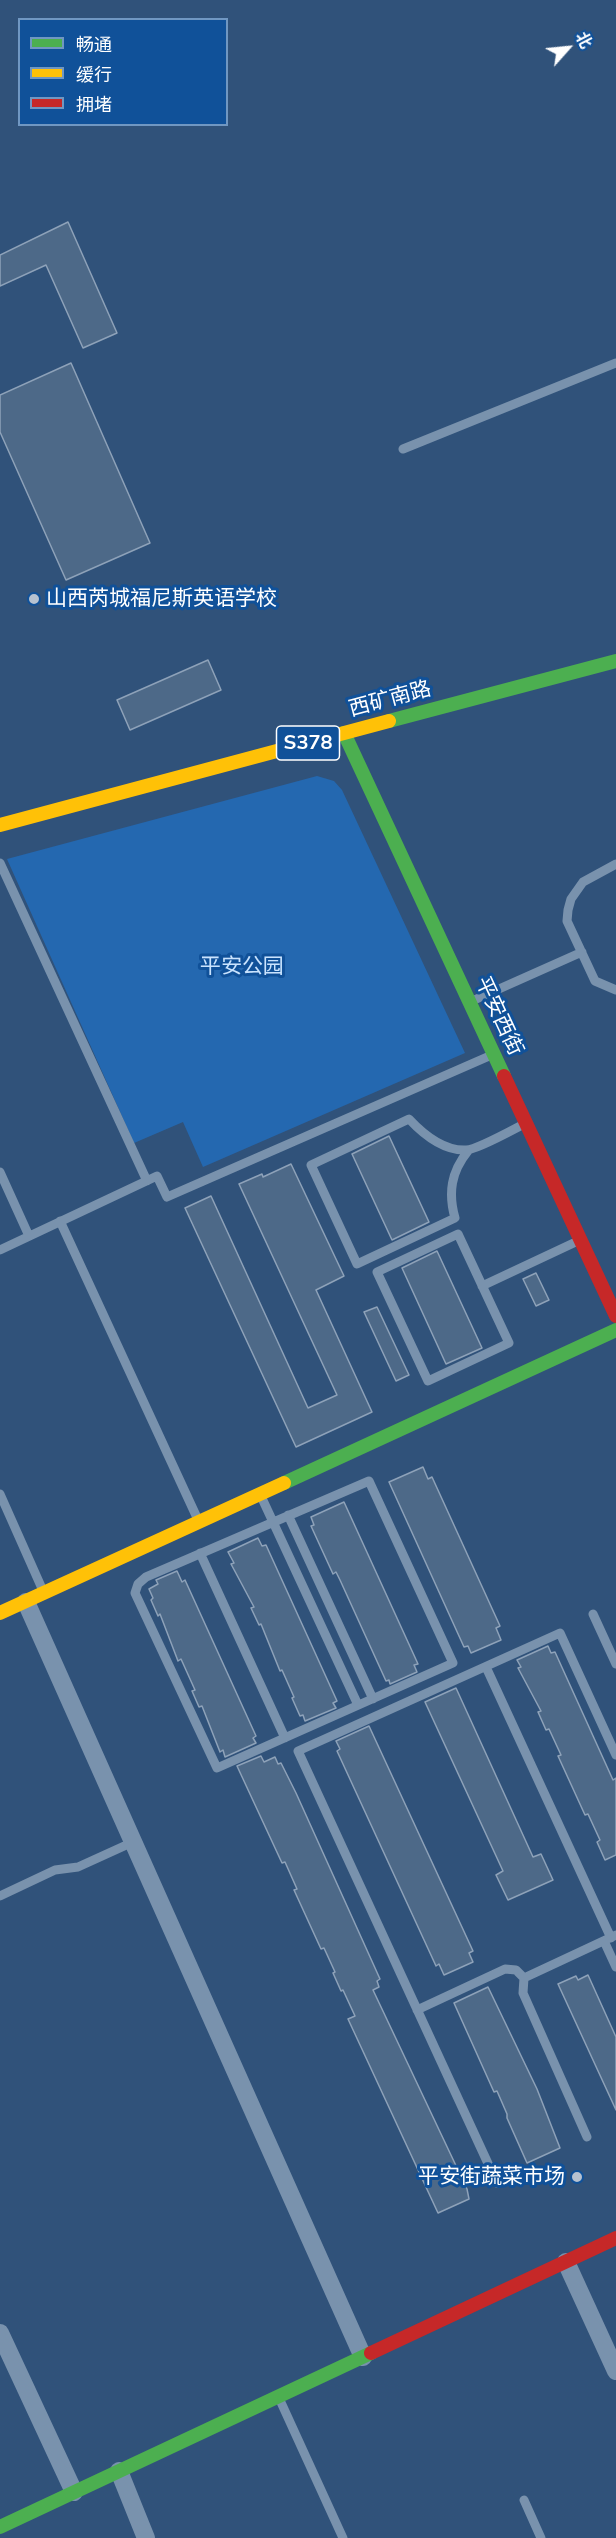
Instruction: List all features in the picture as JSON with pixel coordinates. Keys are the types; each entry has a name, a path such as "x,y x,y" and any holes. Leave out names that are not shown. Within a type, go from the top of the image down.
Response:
{"street":[{"name":"西矿南路","path":"0,825 616,661"},
{"name":"平安西街","path":"344,733 616,1316"},
{"path":"0,1613 616,1330"},
{"path":"26,1602 363,2357"},
{"path":"0,2527 616,2238"},
{"path":"566,2262 616,2371"},
{"path":"0,2333 74,2492"},
{"path":"119,2471 146,2538"}],"lane":[{"path":"403,449 616,363"},
{"path":"0,863 147,1181"},
{"path":"616,864 583,882 571,899 567,921 595,981 616,990"},
{"path":"470,1002 582,952"},
{"path":"0,1250 157,1176 167,1197 494,1054"},
{"path":"468,1151 454,1148 429,1137 409,1119 311,1165 357,1264 455,1218 451,1185 457,1166 468,1151 526,1123"},
{"path":"0,1172 29,1236"},
{"path":"60,1221 199,1522"},
{"path":"458,1234 482,1286 509,1343 428,1381 377,1272 458,1234"},
{"path":"482,1286 581,1240"},
{"path":"369,1481 453,1663 217,1768 135,1593 138,1584 146,1577 288,1515 369,1481"},
{"path":"0,1494 44,1594"},
{"path":"260,1494 358,1705"},
{"path":"288,1515 373,1698"},
{"path":"200,1554 285,1738"},
{"path":"593,1614 616,1664"},
{"path":"496,2183 298,1751 560,1633 614,1744 616,1755"},
{"path":"486,1667 610,1938 616,1967"},
{"path":"0,1896 55,1870 78,1867 133,1842"},
{"path":"525,1978 610,1938"},
{"path":"417,2010 505,1969 516,1970 525,1978"},
{"path":"525,1978 523,1993 587,2137"},
{"path":"278,2396 343,2538"},
{"path":"524,2500 541,2538"}],"green space":[{"name":"平安公园","path":"317,776 334,781 342,790 465,1053 203,1167 183,1122 134,1143 7,859"}],"building":[{"path":"68,222 117,333 83,348 46,265 0,286 0,255"},
{"path":"71,363 150,543 66,580 0,432 0,395"},
{"path":"208,660 221,690 130,730 117,700"},
{"path":"389,1136 429,1222 392,1240 352,1154"},
{"path":"291,1164 344,1276 316,1290 372,1412 296,1447 185,1208 211,1196 308,1408 337,1395 239,1184 262,1174 263,1177"},
{"path":"437,1251 482,1348 446,1364 402,1268"},
{"path":"536,1273 549,1300 536,1306 523,1279"},
{"path":"377,1307 409,1375 396,1381 364,1312"},
{"path":"423,1467 428,1479 432,1477 500,1626 496,1628 501,1640 471,1653 468,1646 464,1647 389,1482"},
{"path":"344,1502 418,1664 414,1665 417,1672 390,1684 389,1680 386,1681 340,1580 336,1572 333,1574 311,1526 314,1525 311,1517"},
{"path":"258,1538 262,1546 266,1545 337,1701 333,1703 336,1708 305,1721 303,1715 300,1716 282,1670 280,1671 261,1624 259,1625 251,1608 254,1607 231,1564 234,1563 228,1552"},
{"path":"177,1571 182,1582 185,1580 256,1736 253,1738 256,1743 225,1757 223,1750 220,1752 202,1706 199,1707 192,1691 195,1690 181,1659 178,1661 160,1614 158,1616 151,1600 153,1598 149,1589 158,1584 156,1580"},
{"path":"548,1646 551,1653 555,1652 613,1780 616,1778 616,1855 605,1860 597,1842 600,1840 588,1814 585,1815 558,1756 561,1755 538,1712 541,1711 518,1668 521,1667 517,1660"},
{"path":"456,1688 533,1857 541,1854 553,1880 508,1900 496,1875 503,1871 425,1702"},
{"path":"369,1726 473,1951 469,1953 473,1962 444,1975 439,1964 436,1966 337,1751 340,1749 336,1741"},
{"path":"261,1756 264,1762 275,1757 278,1764 281,1763 296,1793 380,1979 377,1981 379,1987 373,1990 467,2189 469,2199 438,2213 348,2019 355,2016 294,1890 297,1889 285,1862 282,1863 237,1766"},
{"path":"588,1975 616,2037 616,2110 558,1984 576,1976 578,1980"},
{"path":"488,1987 537,2089 560,2148 527,2163 497,2091 494,2092 454,2003"}],"traffic: fast":[{"path":"389,721 616,661"},
{"path":"344,733 504,1076"},
{"path":"284,1483 616,1330"},
{"path":"0,2527 371,2353"}],"traffic: slow":[{"path":"0,825 389,721"},
{"path":"0,1613 284,1483"}],"traffic: jam":[{"path":"504,1076 616,1316"},
{"path":"371,2353 616,2238"}],"place":[{"name":"山西芮城福尼斯英语学校","path":"34,599"},
{"name":"平安街蔬菜市场","path":"577,2177"}]}
